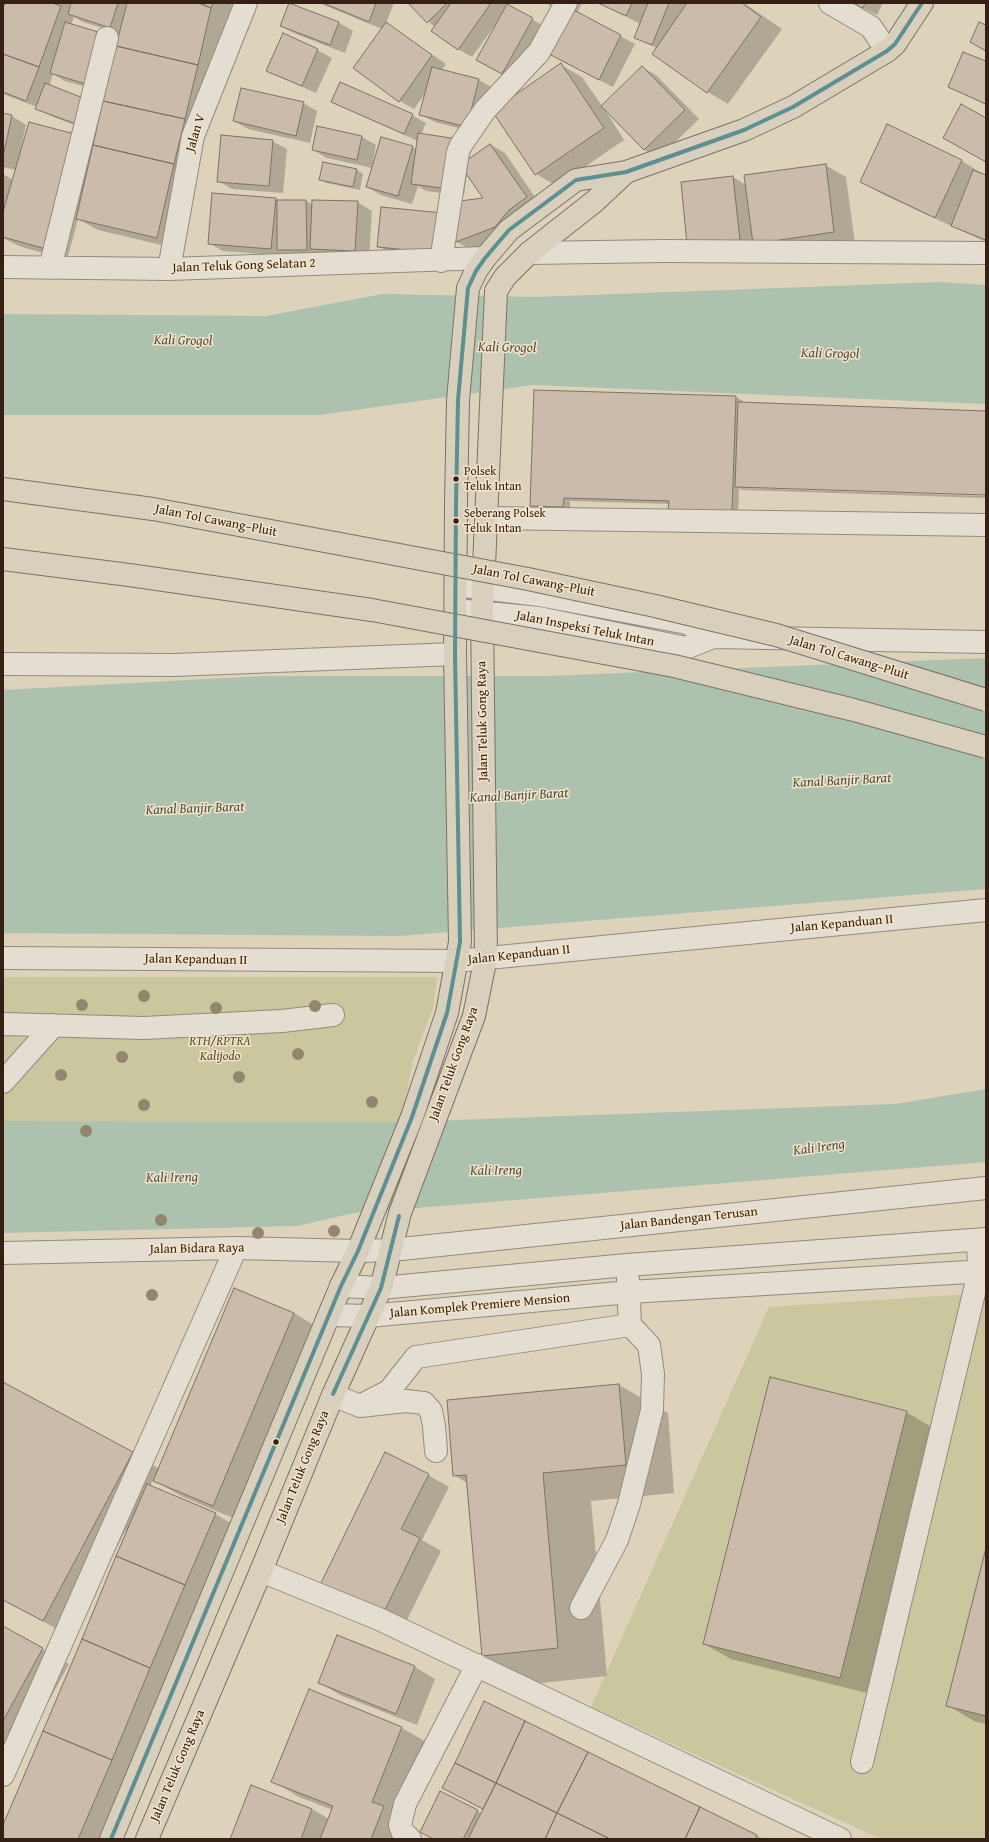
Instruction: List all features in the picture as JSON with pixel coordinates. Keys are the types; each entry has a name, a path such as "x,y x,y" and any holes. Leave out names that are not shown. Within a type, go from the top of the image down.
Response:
{"main road":[{"name":"Jalan Teluk Gong Raya","path":"112,1839 330,1316 341,1286 358,1252 412,1117 447,1013 459,952 455,662 458,400 468,288 476,271 485,258 509,230 576,180 626,172 744,130 793,108 887,51 895,44 922,3"},
{"name":"Jalan Teluk Gong Raya","path":"147,1839 261,1571 333,1395 381,1288 392,1250 400,1213 436,1113 474,1016 486,947 482,612 496,291 506,276 533,249 595,201 626,172"},
{"path":"485,258 512,256 533,249"},
{"name":"Jalan Tol Cawang–Pluit","path":"3,490 153,509 573,588 776,635 986,700"},
{"path":"3,559 129,575 372,610 666,664 854,710 986,747"}],"street":[{"name":"Jalan V","path":"168,269 193,136 246,3"},
{"path":"441,261 458,152 461,145 485,110 539,52 566,3"},
{"path":"830,3 871,27 887,51"},
{"path":"50,268 108,38"},
{"path":"533,249 986,253"},
{"name":"Jalan Teluk Gong Selatan 2","path":"3,267 168,269 441,261 485,258"},
{"path":"486,518 986,525"},
{"name":"Jalan Inspeksi Teluk Intan","path":"456,585 539,595 687,623 712,637"},
{"name":"Jalan Inspeksi Teluk Intan","path":"456,610 538,618 686,648 712,637 986,642"},
{"path":"3,664 174,665 455,662"},
{"name":"Jalan Kepanduan II","path":"3,958 459,952 486,947 986,910"},
{"path":"3,1024 144,1028 282,1021 333,1016"},
{"path":"3,1082 54,1025"},
{"name":"Jalan Bandengan Terusan","path":"392,1250 986,1188"},
{"name":"Jalan Komplek Premiere Mension","path":"330,1316 369,1316 629,1292 983,1271 982,1240 627,1265 381,1288 341,1286"},
{"path":"3,1775 236,1248"},
{"name":"Jalan Bidara Raya","path":"3,1253 236,1248 358,1252 392,1250"},
{"path":"858,1249 862,1278"},
{"path":"581,1608 617,1540 630,1504 652,1410 653,1374 649,1345 630,1325 627,1265"},
{"path":"862,1762 983,1271"},
{"path":"360,1406 389,1391 416,1357 630,1325"},
{"path":"333,1395 360,1406 406,1401 424,1403 431,1411 436,1451"},
{"path":"261,1571 379,1619 840,1839"},
{"path":"410,1839 402,1831 400,1825 405,1804 477,1665"}],"green space":[{"name":"RTH/RPTRA Kalijodo","path":"3,977 437,977 433,1008 413,1061 401,1122 3,1121"},
{"path":"986,1293 986,1839 881,1839 591,1707 769,1307"}],"water":[{"name":"Kali Grogol","path":"940,282 986,285 986,404 532,385 320,415 3,415 3,314 267,316 382,294 536,297"},
{"name":"Kanal Banjir Barat","path":"986,658 986,889 399,936 3,933 3,690 263,676 548,676"},
{"name":"Kali Ireng","path":"986,1089 986,1162 354,1213 297,1226 3,1233 3,1121 401,1122 895,1104"}],"building":[{"path":"5,3 52,3 61,6 39,67 3,54 3,8"},
{"path":"71,3 118,3 110,28 68,14"},
{"path":"127,3 199,3 211,8 198,65 116,46"},
{"path":"199,3 213,3 211,8"},
{"path":"289,3 339,22 330,45 280,26"},
{"path":"323,3 376,3 369,22"},
{"path":"408,3 447,3 427,23"},
{"path":"451,3 491,3 458,50 431,31"},
{"path":"598,3 632,3 626,16"},
{"path":"648,3 669,3 652,45 634,38"},
{"path":"687,3 742,3 761,17 707,93 652,54"},
{"path":"853,3 865,3 863,8"},
{"path":"507,4 533,18 502,74 476,60"},
{"path":"572,9 621,35 599,80 549,54"},
{"path":"65,22 105,34 89,85 50,73"},
{"path":"386,22 432,55 399,102 353,68"},
{"path":"979,22 986,25 986,51 970,42"},
{"path":"283,33 318,49 302,86 266,71"},
{"path":"116,46 198,65 185,119 103,101"},
{"path":"963,52 986,61 986,104 948,87"},
{"path":"3,54 39,67 26,101 3,92"},
{"path":"561,63 604,128 535,175 492,111"},
{"path":"642,66 685,110 644,150 601,106"},
{"path":"432,67 479,79 467,127 419,115"},
{"path":"340,82 413,114 404,134 331,102"},
{"path":"45,83 88,100 79,125 35,109"},
{"path":"241,88 304,102 296,136 233,121"},
{"path":"103,101 185,119 174,164 93,145"},
{"path":"961,104 986,118 986,162 943,138"},
{"path":"3,113 12,115 3,157"},
{"path":"29,122 78,135 46,249 3,237 3,212"},
{"path":"887,124 962,160 935,218 860,182"},
{"path":"317,126 362,136 357,160 312,150"},
{"path":"418,133 457,139 450,189 411,184"},
{"path":"221,135 273,140 269,186 217,182"},
{"path":"381,137 413,146 398,196 366,187"},
{"path":"490,144 527,197 509,210 495,227 456,242 452,202 483,198 460,165"},
{"path":"93,145 174,164 157,238 76,219"},
{"path":"323,162 357,169 353,187 319,180"},
{"path":"826,164 834,232 753,244 744,175"},
{"path":"973,170 986,175 986,240 951,226"},
{"path":"733,176 740,240 687,245 681,182"},
{"path":"212,193 276,198 271,249 208,244"},
{"path":"277,200 306,200 307,250 277,250"},
{"path":"312,200 358,201 355,251 310,249"},
{"path":"381,207 443,213 439,253 377,247"},
{"path":"534,390 736,396 732,512 668,510 669,501 564,498 563,507 530,506"},
{"path":"738,402 986,411 986,495 735,487"},
{"path":"234,1288 294,1313 213,1506 153,1481"},
{"path":"770,1377 907,1411 840,1678 703,1644"},
{"path":"3,1382 133,1452 43,1621 3,1600"},
{"path":"619,1384 626,1465 543,1473 558,1648 482,1656 466,1475 453,1476 447,1400"},
{"path":"385,1452 429,1474 401,1529 420,1538 382,1616 320,1585"},
{"path":"147,1484 216,1513 185,1585 116,1556"},
{"path":"986,1548 986,1716 946,1706"},
{"path":"116,1556 185,1585 150,1668 82,1639"},
{"path":"3,1626 43,1648 3,1721"},
{"path":"337,1635 415,1666 396,1714 318,1683"},
{"path":"82,1639 150,1668 112,1760 43,1731"},
{"path":"309,1689 402,1727 372,1802 384,1806 371,1839 320,1839 333,1806 271,1782"},
{"path":"484,1701 525,1721 496,1783 455,1763"},
{"path":"525,1721 588,1752 557,1813 496,1783"},
{"path":"43,1731 112,1760 78,1839 3,1838 3,1825"},
{"path":"588,1752 700,1807 685,1839 610,1839 557,1813"},
{"path":"455,1763 496,1783 483,1809 442,1788"},
{"path":"496,1783 557,1813 545,1839 468,1839"},
{"path":"251,1785 312,1809 301,1839 230,1839"},
{"path":"440,1791 478,1810 463,1839 433,1839 420,1832"},
{"path":"700,1807 757,1835 756,1839 685,1839"},
{"path":"557,1813 610,1839 545,1839"}],"transit line":[{"path":"111,1839 341,1286 358,1251 412,1117 447,1013 460,942 455,654 456,504 458,400 468,288 476,271 485,258 509,230 576,180 626,172 744,130 793,107 887,51 895,44 922,3"},
{"path":"333,1394 381,1288 399,1216"}],"place":[{"name":"Polsek Teluk Intan","path":"456,479"},
{"name":"Seberang Polsek Teluk Intan","path":"456,521"}]}
